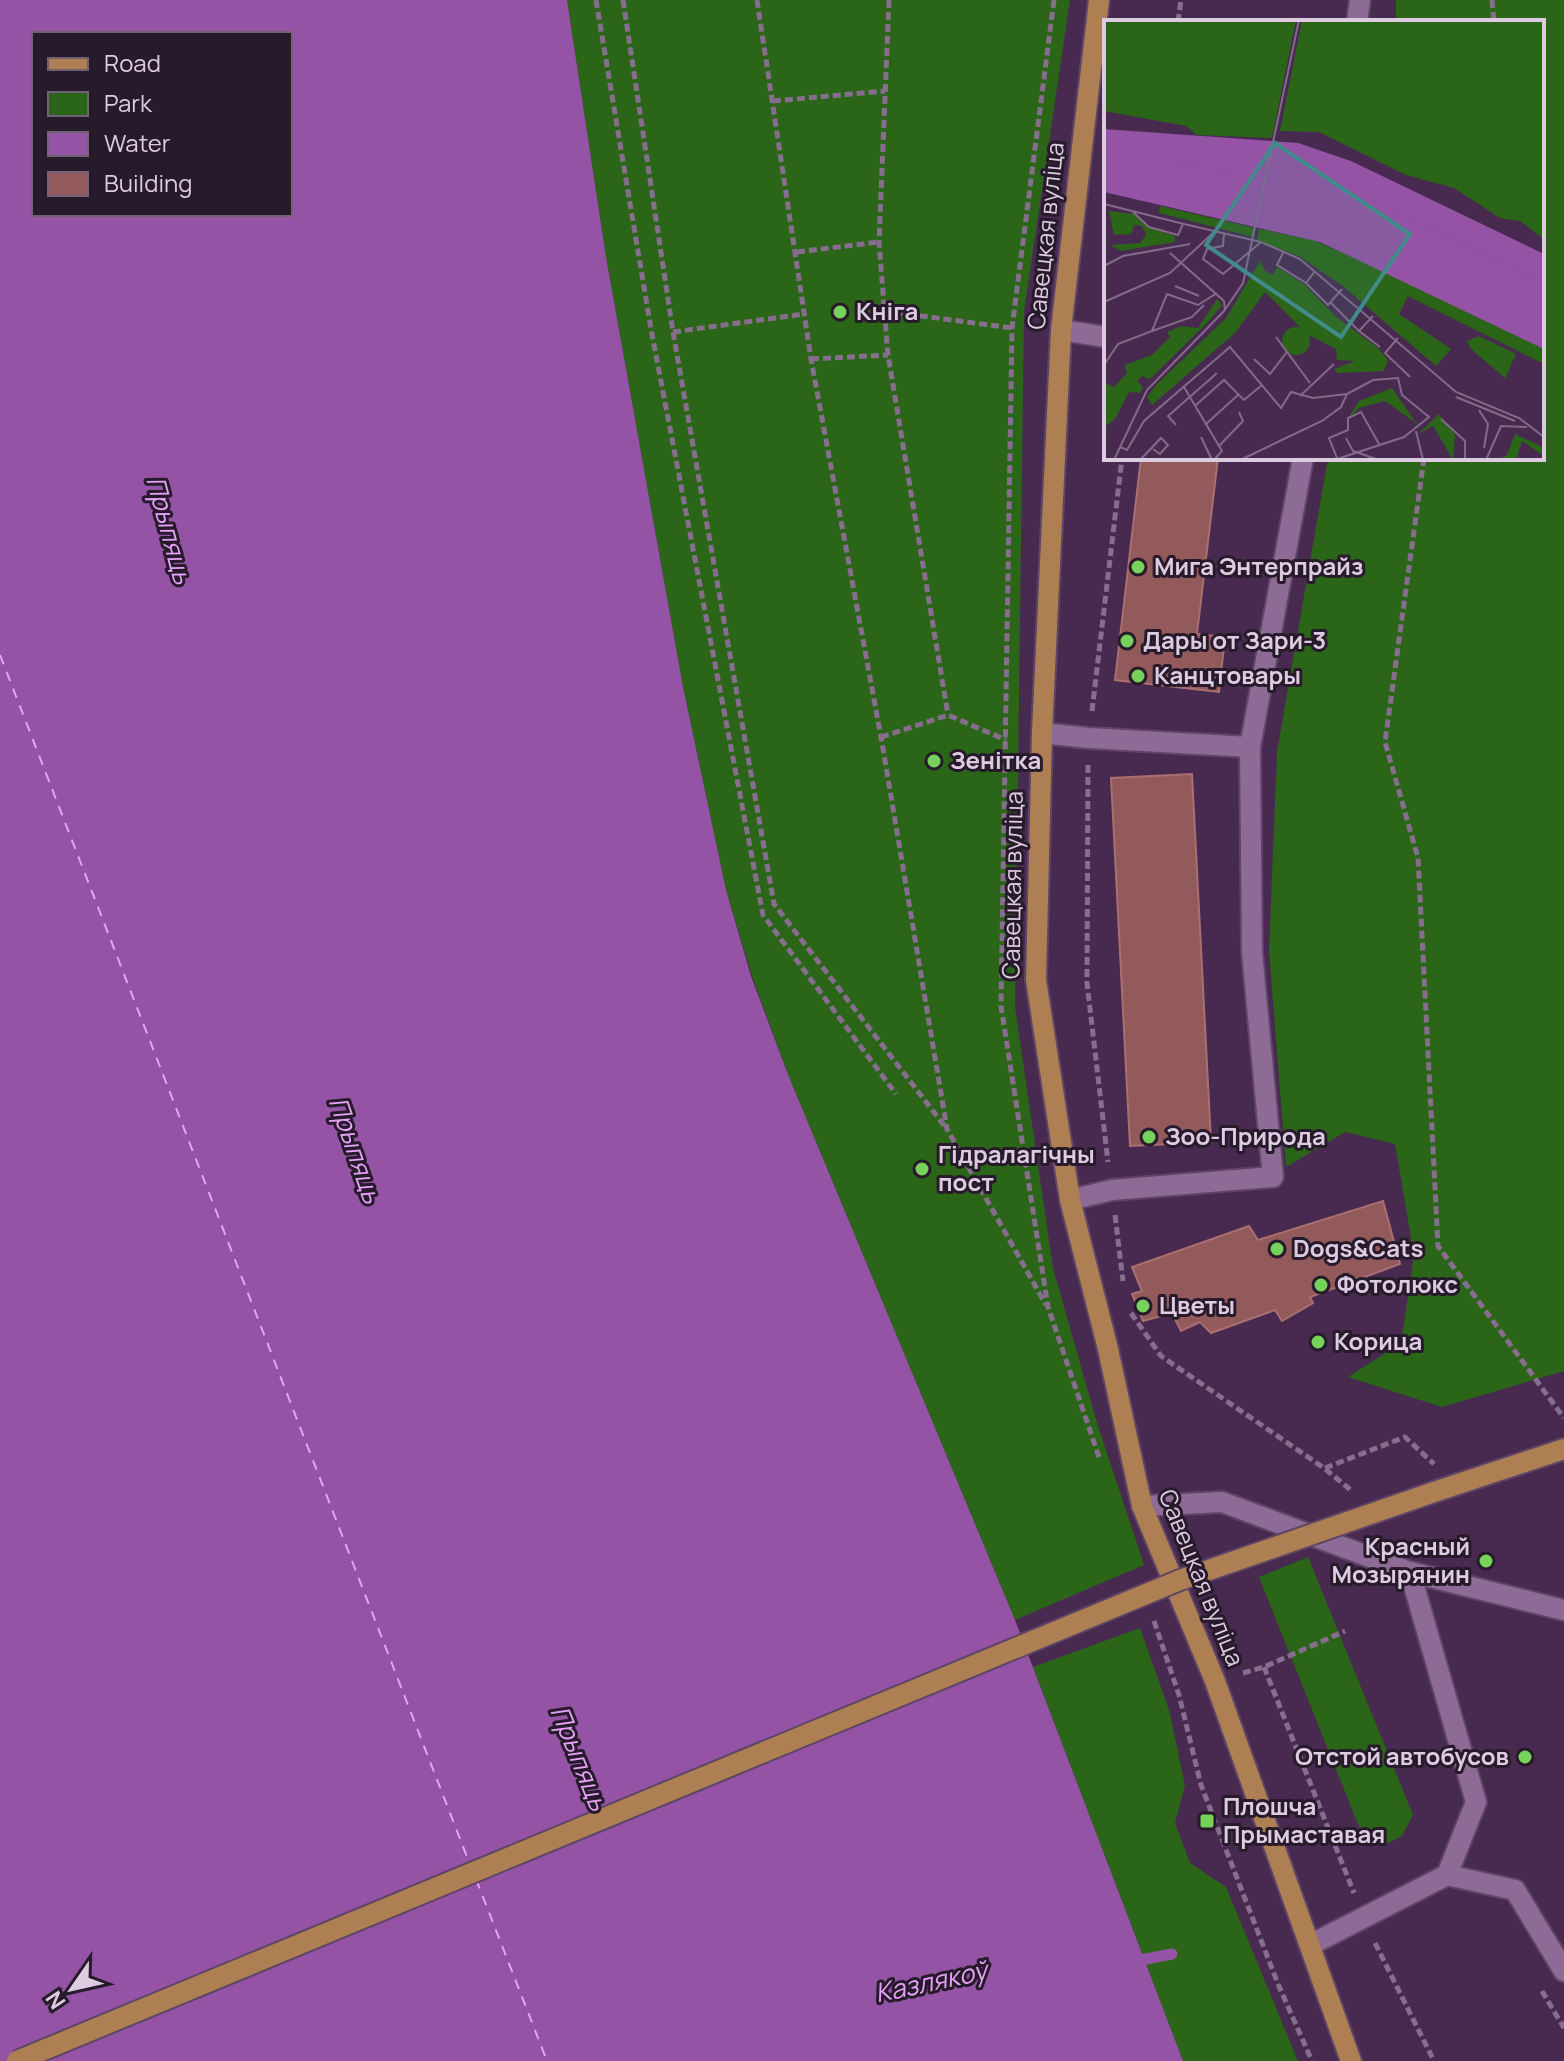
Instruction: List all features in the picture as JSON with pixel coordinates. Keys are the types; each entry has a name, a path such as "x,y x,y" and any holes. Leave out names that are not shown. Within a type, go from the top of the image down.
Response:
{"main road":[{"name":"Савецкая вуліца","path":"1099,0 1061,330 1042,733 1036,980 1070,1200 1108,1349 1142,1506 1215,1681 1335,2019"},
{"path":"17,2061 1180,1580 1564,1449"},
{"path":"1335,2019 1354,2061"},
{"path":"1335,2019 1366,2061"}],"lane":[{"path":"1357,20 1360,0"},
{"path":"1061,330 1104,337"},
{"path":"1070,1200 1112,1190 1273,1177 1252,952 1250,747 1303,460"},
{"path":"1042,733 1250,747"},
{"path":"1142,1506 1222,1502 1410,1572 1564,1610"},
{"path":"1410,1572 1476,1802 1447,1875"},
{"path":"1310,1945 1447,1875 1515,1890 1564,1971"}],"path":[{"path":"596,0 651,329 763,915 896,1094"},
{"path":"623,0 673,332 774,904 947,1129 1048,1307"},
{"path":"757,0 811,359 881,737 947,1129"},
{"path":"889,0 879,242 884,311 888,355 948,715"},
{"path":"1178,20 1181,0"},
{"path":"1492,0 1494,20"},
{"path":"773,101 885,91"},
{"path":"796,252 879,242"},
{"path":"884,311 1012,328"},
{"path":"673,332 804,314"},
{"path":"811,359 888,355"},
{"path":"1122,460 1089,738 1087,983 1125,1293"},
{"path":"1424,460 1385,742 1418,858 1438,1246 1564,1418"},
{"path":"881,737 948,715 1006,740"},
{"path":"1127,1308 1161,1356 1324,1468 1405,1437 1441,1472"},
{"path":"1312,2061 1278,1984 1201,1785 1179,1695 1264,1667 1345,1631"},
{"path":"1264,1667 1363,1918 1434,2061"}],"green space":[{"path":"567,0 1070,0 1024,312 1015,1007 1053,1268 1097,1423 1144,1565 1015,1620 789,1077 752,976 726,890 683,687 606,257"},
{"path":"1396,0 1564,0 1564,1371 1442,1407 1348,1377 1401,1343 1414,1256 1395,1144 1345,1132 1286,1167 1269,951 1277,752 1328,460 1544,460 1544,20 1396,20"},
{"path":"1308,1557 1413,1815 1402,1836 1382,1846 1362,1834 1259,1577"},
{"path":"1140,1628 1169,1710 1185,1785 1175,1823 1190,1863 1226,1887 1298,2061 1183,2061 1033,1667"}],"water":[{"name":"Прыпяць","path":"0,0 567,0 606,257 683,687 726,890 751,976 789,1077 1015,1620 1183,2061 0,2061"}],"building":[{"path":"1141,460 1218,460 1197,634 1225,637 1219,692 1115,680"},
{"path":"1192,774 1211,1142 1130,1146 1111,778"},
{"path":"1383,1201 1400,1264 1310,1297 1313,1303 1282,1321 1275,1310 1211,1333 1200,1322 1181,1331 1172,1313 1143,1321 1132,1294 1142,1291 1132,1267 1249,1226 1258,1240"}],"waterway":[{"name":"Казлякоў","path":"1130,1962 1172,1954"}],"ferry route":[{"path":"0,655 469,1862"},
{"path":"476,1879 547,2061"}],"place":[{"name":"Кніга","path":"840,312"},
{"name":"Мига Энтерпрайз","path":"1138,567"},
{"name":"Дары от Зари-3","path":"1127,641"},
{"name":"Канцтовары","path":"1138,676"},
{"name":"Зенітка","path":"934,761"},
{"name":"Зоо-Природа","path":"1149,1137"},
{"name":"Гідралагічны пост","path":"922,1169"},
{"name":"Dogs&Cats","path":"1277,1249"},
{"name":"Фотолюкс","path":"1321,1285"},
{"name":"Цветы","path":"1143,1306"},
{"name":"Корица","path":"1318,1342"},
{"name":"Красный Мозырянин","path":"1486,1561"},
{"name":"Отстой автобусов","path":"1525,1757"},
{"name":"Плошча Прымаставая","path":"1207,1821"}]}
